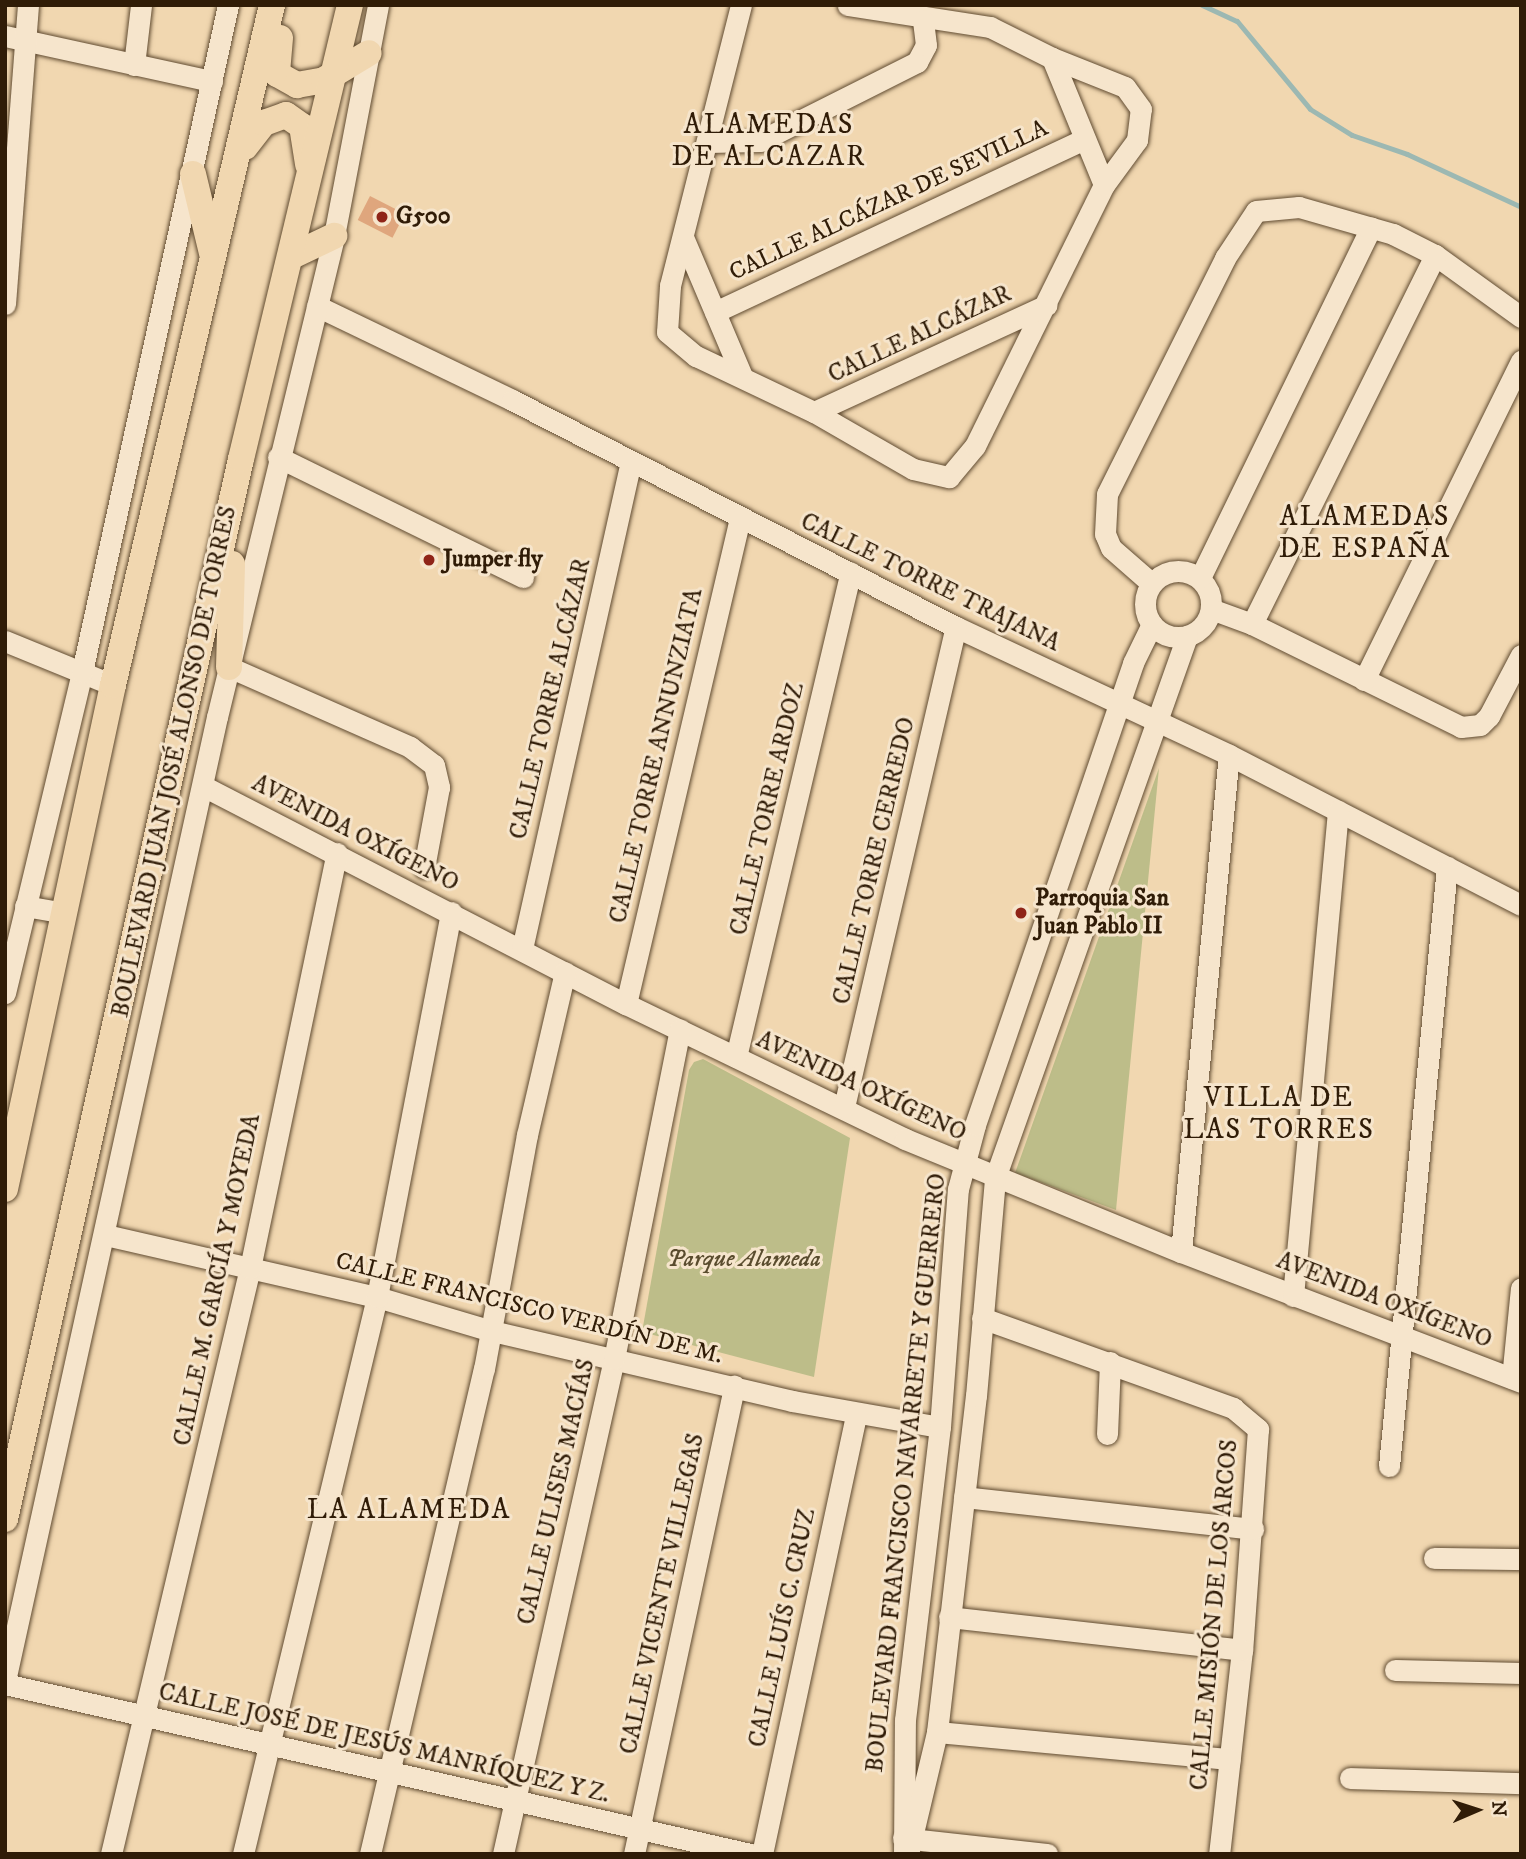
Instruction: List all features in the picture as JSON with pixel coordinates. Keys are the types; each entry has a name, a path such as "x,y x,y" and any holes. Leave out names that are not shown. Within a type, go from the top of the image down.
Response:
{"main road":[{"path":"5,1189 113,685 241,152 272,5"},
{"path":"286,5 275,50 277,74 288,83 306,85 324,80 336,69 369,52"},
{"name":"BOULEVARD JUAN JOSÉ ALONSO DE TORRES","path":"5,1519 241,459 306,198 350,5"},
{"path":"241,152 269,119 286,115 297,120 307,145 306,198"},
{"path":"192,174 214,261"},
{"path":"292,256 334,236"},
{"path":"229,667 229,609 241,459"}],"street":[{"path":"5,304 15,38 28,5"},
{"path":"134,65 141,5"},
{"path":"5,993 82,672 228,5"},
{"path":"5,1682 106,1235 229,667 334,236 378,5"},
{"name":"CALLE ALCÁZAR","path":"741,5 667,302 667,332 696,356 814,412 913,469 949,477 975,446 1104,185 1137,140 1143,117 1139,103 1125,86 1052,58 990,27 923,20 848,5"},
{"path":"707,142 760,141 917,62 926,45 923,20"},
{"path":"15,38 212,81"},
{"path":"1052,58 1104,185"},
{"name":"CALLE ALCÁZAR DE SEVILLA","path":"715,312 1085,139"},
{"path":"1152,583 1111,548 1105,534 1107,494 1245,224 1256,211 1282,206 1371,227 1435,255 1521,317"},
{"path":"1200,578 1371,227"},
{"path":"683,237 742,376"},
{"path":"1252,624 1435,255"},
{"name":"CALLE ALCÁZAR","path":"814,412 1047,304"},
{"name":"CALLE TORRE TRAJANA","path":"317,306 631,461 956,627 1229,755 1521,905"},
{"path":"1364,680 1521,361"},
{"path":"278,457 523,577"},
{"name":"CALLE TORRE ALCÁZAR","path":"522,949 631,461"},
{"name":"CALLE TORRE ANNUNZIATA","path":"626,1004 740,519"},
{"path":"1175,570 1200,578 1211,597 1211,609 1203,626 1187,636 1168,635 1152,624 1144,604 1152,583 1175,570"},
{"name":"CALLE TORRE ARDOZ","path":"736,1057 851,572"},
{"path":"1211,609 1252,624 1446,722 1472,728 1489,716 1521,655"},
{"name":"BOULEVARD FRANCISCO NAVARRETE Y GUERRERO","path":"907,1846 905,1720 940,1427 963,1165 1120,704 1152,624"},
{"name":"CALLE TORRE CERREDO","path":"844,1107 956,627"},
{"path":"1047,1854 907,1846 937,1732 964,1497 995,1178 1187,636"},
{"path":"5,641 113,685"},
{"path":"229,667 410,747 434,765 439,786 424,868"},
{"path":"1181,1252 1229,755"},
{"path":"61,759 95,766"},
{"name":"AVENIDA OXÍGENO","path":"203,786 626,1004 963,1165 1293,1296 1516,1380"},
{"path":"1293,1296 1338,811"},
{"name":"CALLE M. GARCÍA Y MOYEDA","path":"111,1854 146,1717 250,1268 337,853"},
{"path":"1389,1466 1398,1334 1447,867"},
{"path":"25,906 63,913"},
{"path":"243,1854 377,1297 451,912"},
{"path":"1045,920 1082,932"},
{"path":"370,1854 492,1331 527,1135 565,972"},
{"name":"CALLE ULISES MACÍAS","path":"503,1854 614,1359 680,1030"},
{"name":"CALLE FRANCISCO VERDÍN DE M.","path":"106,1235 377,1297 492,1331 856,1414 940,1427"},
{"path":"1516,1380 1521,1288"},
{"name":"CALLE MISIÓN DE LOS ARCOS","path":"982,1318 1233,1408 1254,1422 1259,1454 1253,1529 1219,1854"},
{"path":"1107,1434 1110,1362"},
{"name":"CALLE VICENTE VILLEGAS","path":"634,1854 733,1386"},
{"name":"CALLE LUÍS C. CRUZ","path":"762,1854 856,1414"},
{"path":"964,1497 1253,1529"},
{"path":"1434,1558 1521,1559"},
{"path":"949,1617 1242,1650"},
{"path":"1395,1670 1521,1673"},
{"name":"CALLE JOSÉ DE JESÚS MANRÍQUEZ Y Z.","path":"5,1682 388,1774 750,1854"},
{"path":"937,1732 1230,1759"},
{"path":"1350,1778 1521,1783"}],"green space":[{"path":"1159,768 1116,1210 1015,1173"},
{"name":"Parque Alameda","path":"703,1059 850,1138 814,1377 642,1332 689,1070 694,1062"}],"building":[{"name":"G500","path":"370,196 405,214 392,238 358,220"}],"waterway":[{"path":"1202,5 1237,21 1310,109 1352,135 1407,154 1521,207"}],"place":[{"name":"G500","path":"382,217"},
{"name":"Jumper fly","path":"429,560"},
{"name":"Parroquia San Juan Pablo II","path":"1021,913"}],"district":[{"name":"ALAMEDAS DE ALCAZAR","path":"769,141"},
{"name":"ALAMEDAS DE ESPAÑA","path":"1365,533"},
{"name":"VILLA DE LAS TORRES","path":"1279,1114"},
{"name":"LA ALAMEDA","path":"409,1510"}]}
